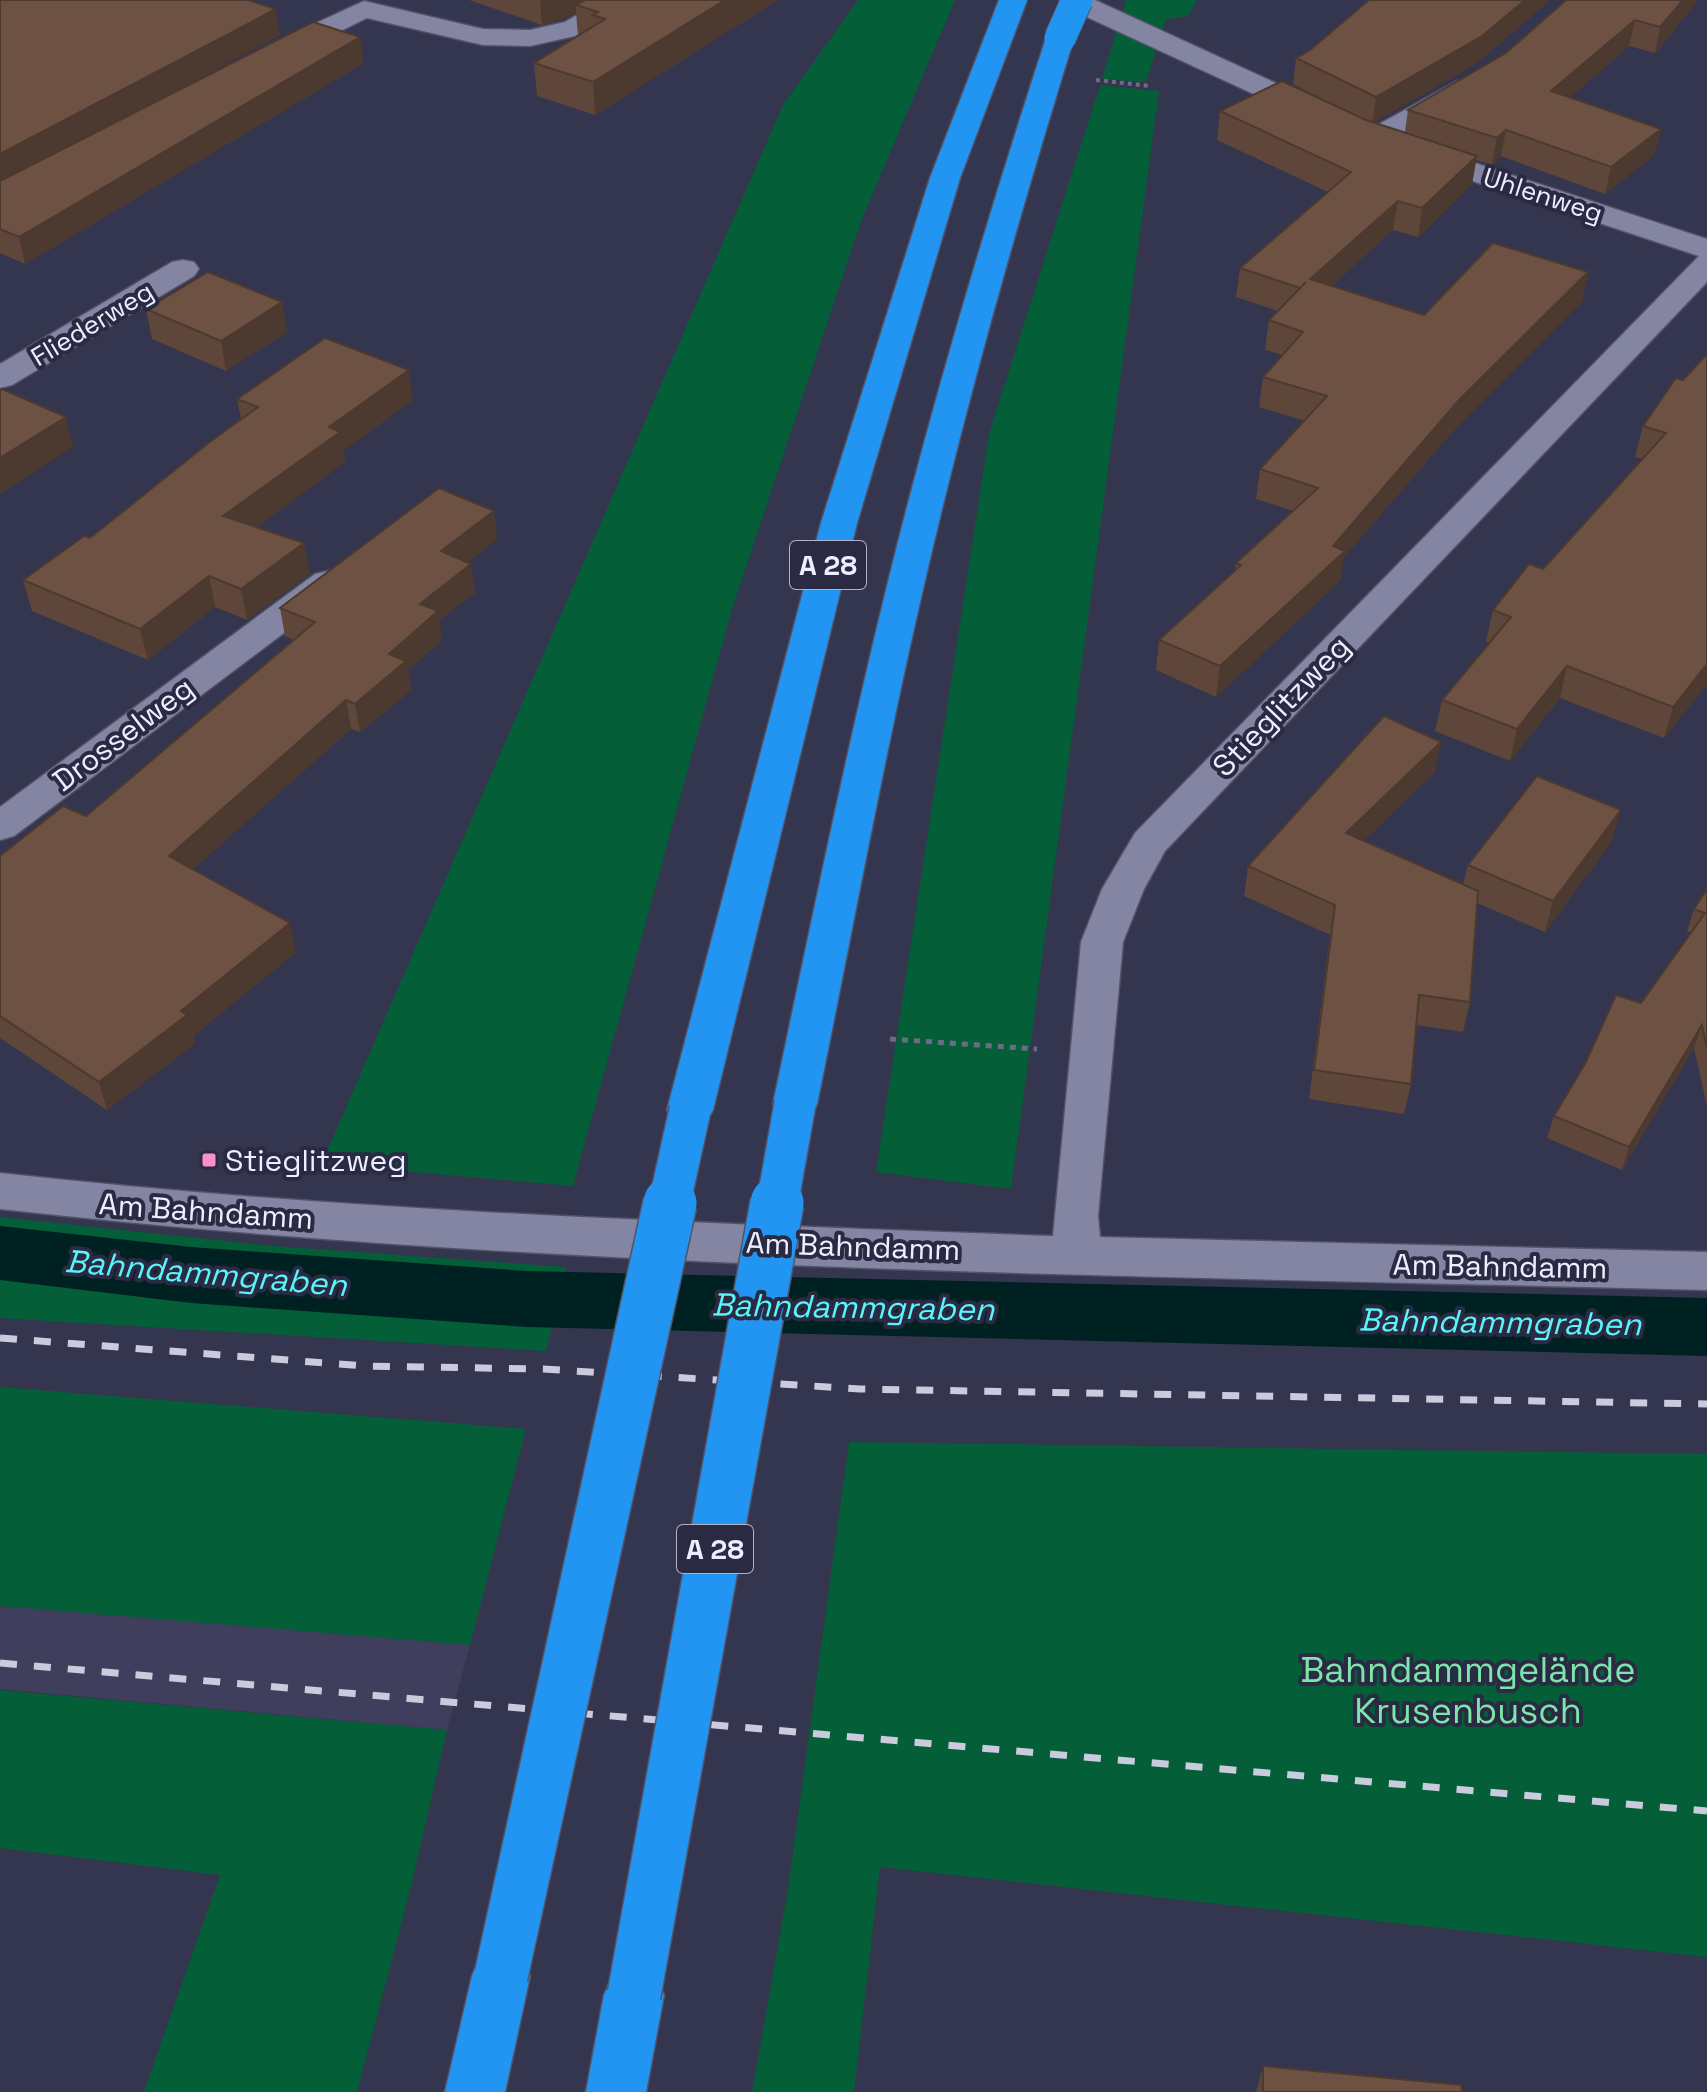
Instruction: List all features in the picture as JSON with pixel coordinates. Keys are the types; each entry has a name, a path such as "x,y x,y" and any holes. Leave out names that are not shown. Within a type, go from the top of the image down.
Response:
{"highway":[{"name":"A 28","path":"616,2092 795,1104 864,769 925,505 1010,194 1075,0"},
{"name":"A 28","path":"475,2092 690,1110 839,523 945,178 1006,15"}],"street":[{"path":"253,64 364,9 483,37 530,38 574,28 621,0"},
{"name":"Uhlenweg","path":"1075,0 1373,139 1707,249"},
{"path":"1373,139 1476,78"},
{"name":"Stieglitzweg","path":"1077,1255 1075,1216 1102,942 1123,889 1149,843 1707,264"},
{"name":"Fliederweg","path":"0,378 183,269"},
{"name":"Drosselweg","path":"0,827 352,564"},
{"name":"Am Bahndamm","path":"0,1191 189,1212 575,1237 1077,1255 1707,1271"}],"path":[{"path":"1095,80 1158,87"},
{"path":"890,1039 1049,1050"}],"shaded area":[{"path":"0,1606 470,1645 447,1730 0,1689"}],"green space":[{"path":"858,0 955,0 861,221 732,609 573,1186 401,1171 372,1156 327,1151 783,105"},
{"path":"1126,0 1197,0 1188,16 1166,19 1146,82 1102,79"},
{"path":"1100,85 1159,91 1011,1189 876,1172 989,434"},
{"path":"0,1217 273,1246 566,1267 546,1351 0,1318"},
{"path":"0,1387 526,1429 470,1645 0,1606"},
{"name":"Bahndammgelände Krusenbusch","path":"849,1442 1707,1454 1707,1957 880,1867 854,2092 752,2092 788,1889"},
{"path":"0,1690 447,1730 411,1887 357,2092 144,2092 220,1875 0,1848"}],"building":[{"path":"0,0 248,0 276,9 0,154"},
{"path":"585,0 725,0 593,82 534,63 605,19 593,15 598,12 576,5"},
{"path":"1369,0 1525,0 1482,36 1376,97 1296,58 1309,51"},
{"path":"1566,0 1683,0 1660,27 1635,20 1551,91 1661,129 1611,167 1506,130 1497,138 1408,110 1506,53"},
{"path":"313,22 360,37 19,237 0,229 0,181"},
{"path":"1282,81 1366,120 1477,156 1422,208 1398,201 1310,279 1424,315 1493,243 1588,272 1459,400 1333,546 1345,551 1220,666 1159,640 1241,565 1236,563 1318,488 1260,469 1327,396 1263,377 1303,332 1269,320 1306,282 1300,288 1240,268 1351,172 1220,111"},
{"path":"208,272 282,302 221,341 146,309"},
{"path":"325,338 409,370 329,427 340,432 223,516 304,543 241,589 209,576 140,629 23,580 84,536 90,538 258,407 237,399"},
{"path":"1707,354 1707,664 1673,707 1567,666 1517,729 1442,700 1511,617 1493,610 1529,564 1543,569 1666,433 1643,426 1676,378 1683,380"},
{"path":"2,389 66,417 0,458"},
{"path":"439,488 494,511 441,551 471,564 420,604 438,611 389,654 406,661 355,704 346,700 169,856 290,923 181,1011 187,1015 99,1082 0,1016 0,856 63,806 86,816 315,622 280,608"},
{"path":"1384,716 1441,742 1346,833 1478,891 1470,1002 1419,995 1411,1084 1314,1070 1335,905 1248,866"},
{"path":"1537,776 1621,810 1553,901 1468,865"},
{"path":"1707,889 1707,1049 1702,1025 1629,1147 1554,1116 1586,1062 1616,995 1641,1003 1705,913 1694,909"},
{"path":"1263,2066 1461,2085 1462,2092 1263,2092"}],"waterway":[{"name":"Bahndammgraben","path":"0,1253 191,1275 527,1299 1707,1327"}],"railway":[{"path":"0,1338 365,1366 543,1369 860,1389 1707,1404"},
{"path":"0,1663 1707,1811"}],"place":[{"name":"Stieglitzweg","path":"209,1160"}]}
